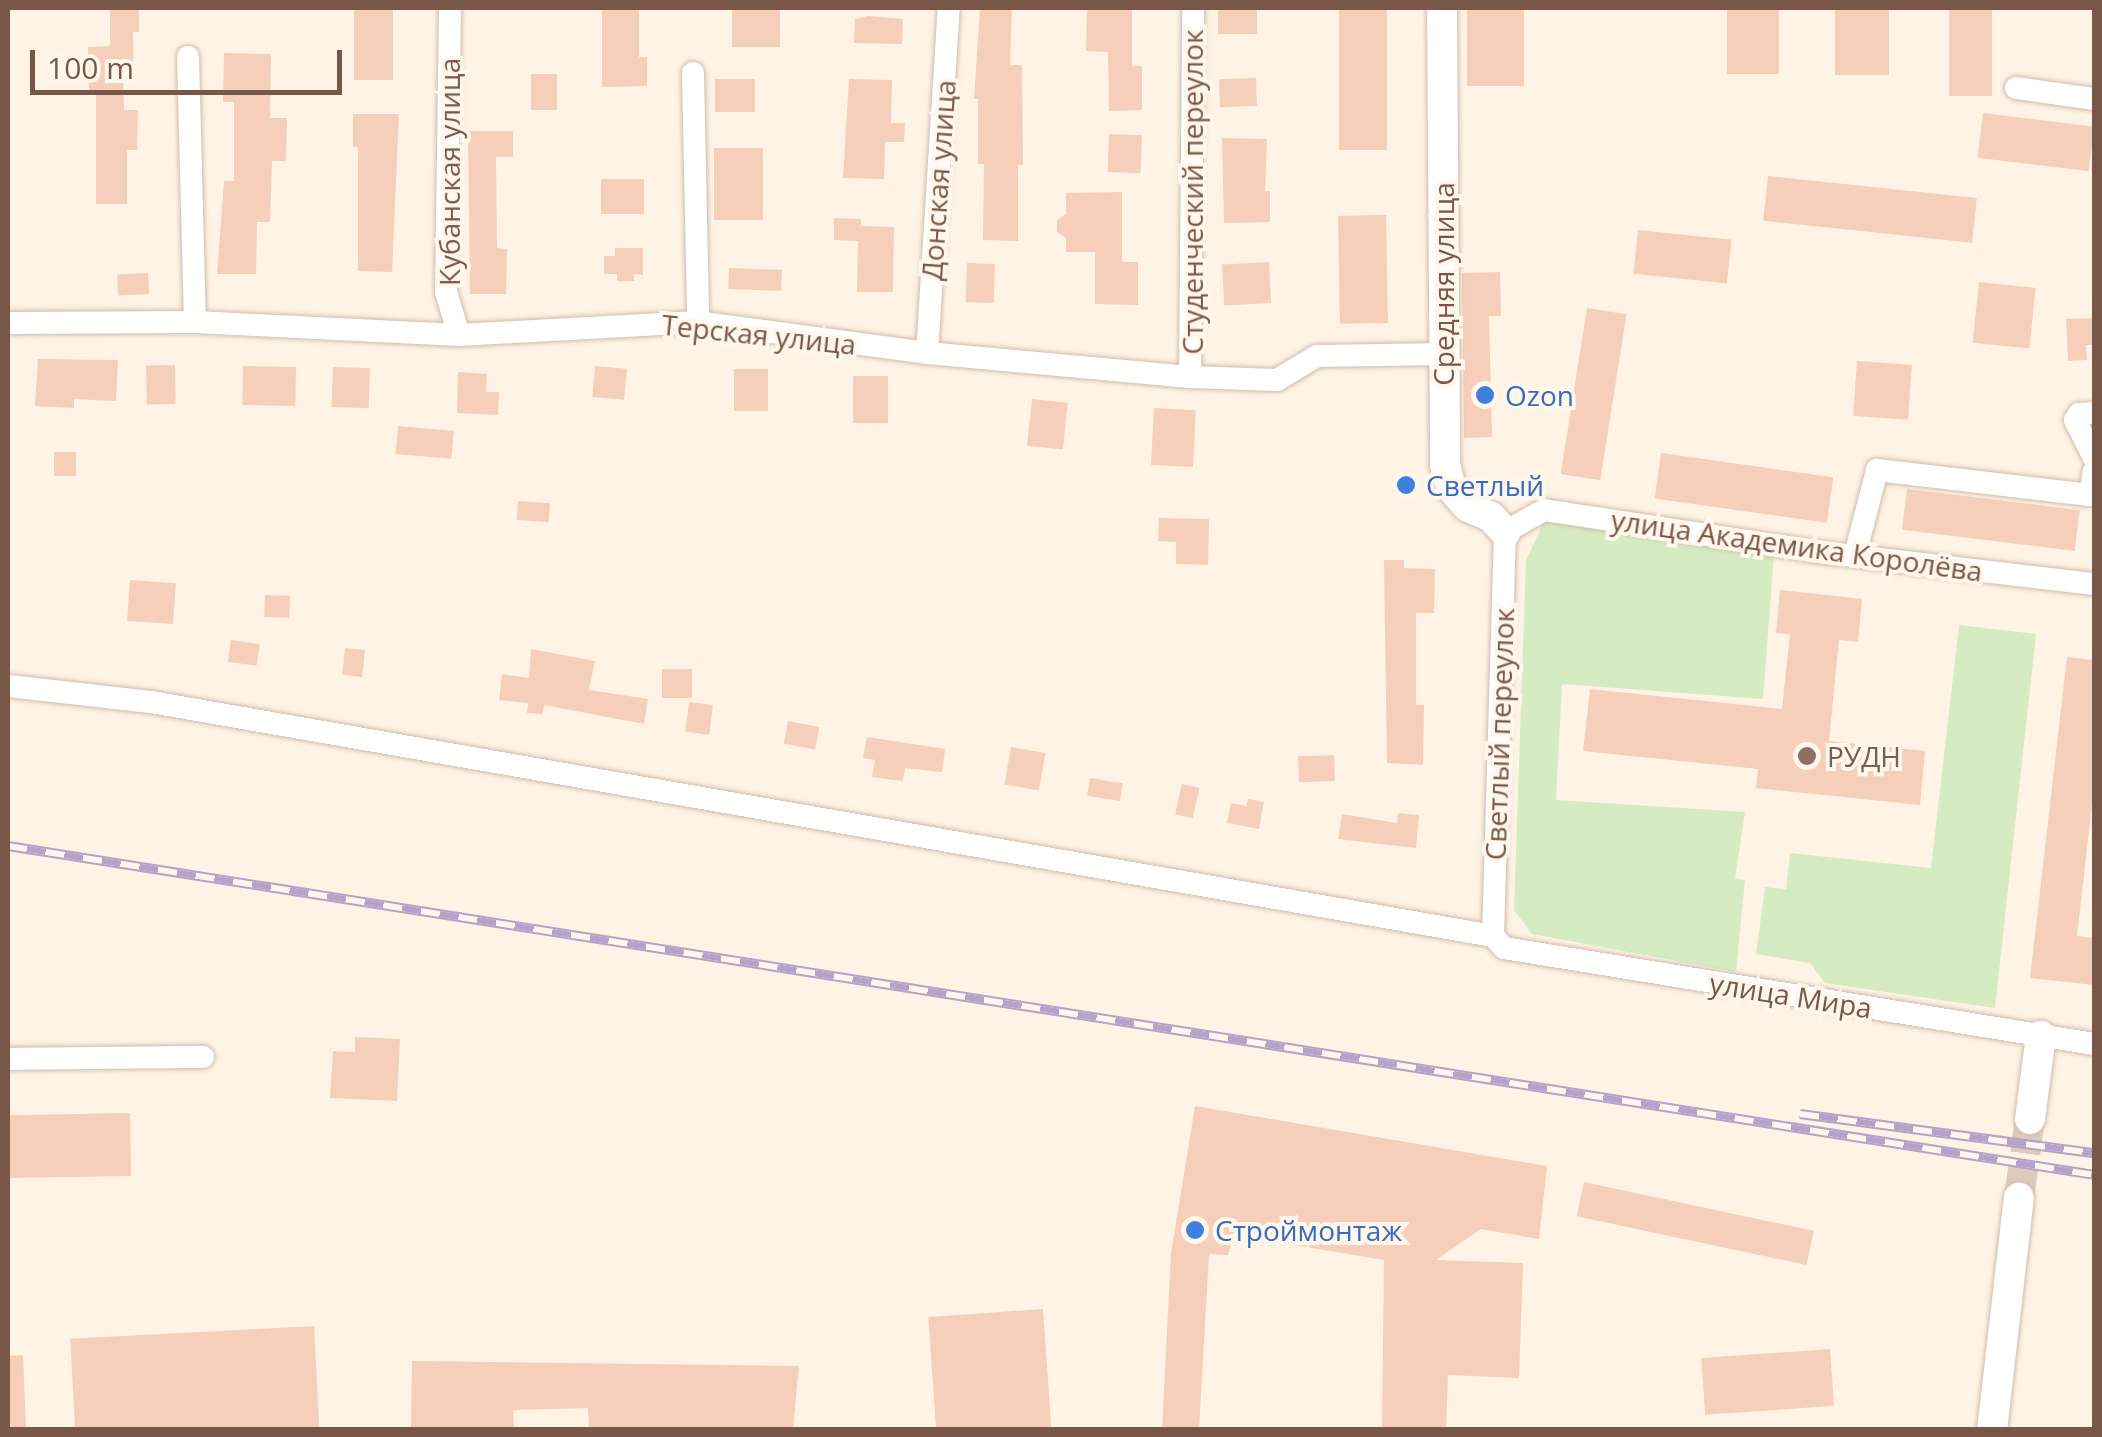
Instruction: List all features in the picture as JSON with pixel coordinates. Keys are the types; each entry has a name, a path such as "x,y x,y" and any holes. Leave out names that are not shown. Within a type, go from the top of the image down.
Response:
{"street":[{"name":"Кубанская улица","path":"450,8 446,292 460,335"},
{"name":"Донская улица","path":"927,353 948,8"},
{"name":"Студенческий переулок","path":"1190,377 1193,8"},
{"name":"Средняя улица","path":"1442,8 1444,465 1451,488 1468,508 1491,517 1505,532"},
{"path":"188,57 195,322"},
{"path":"693,73 698,322"},
{"path":"2016,88 2094,99"},
{"name":"Терская улица","path":"8,323 195,322 460,335 698,322 927,353 1190,377 1277,380 1318,356 1443,354"},
{"path":"2094,413 2078,414 2075,420 2094,458"},
{"path":"1855,555 1878,470 2090,495 2094,471"},
{"name":"улица Академика Королёва","path":"1505,532 1544,510 1855,555 2094,584"},
{"name":"Светлый переулок","path":"1494,936 1505,532"},
{"name":"улица Мира","path":"8,686 151,702 1494,936 1504,948 2094,1044"},
{"path":"2030,1119 2041,1036"},
{"path":"8,1058 203,1057"},
{"path":"1992,1430 2019,1198"}],"green space":[{"path":"1544,522 1774,555 1763,699 1562,684 1556,800 1745,812 1735,879 1745,880 1736,972 1532,934 1514,910 1526,560"},
{"path":"1959,625 2036,634 1995,1008 1825,983 1810,963 1756,954 1765,887 1786,889 1790,853 1931,868"}],"building":[{"path":"110,8 139,8 139,32 133,32 134,74 123,74 124,110 138,110 137,150 127,150 127,204 96,204 96,93 89,93 88,47 110,46"},
{"path":"354,8 393,8 393,80 354,80"},
{"path":"602,8 639,8 639,57 647,57 647,86 602,87"},
{"path":"732,8 780,8 780,47 732,47"},
{"path":"980,8 1012,8 1010,65 1022,65 1023,165 1018,165 1018,241 983,240 984,164 978,164 978,99 974,99"},
{"path":"1087,8 1132,8 1132,66 1142,66 1142,110 1109,111 1108,52 1086,51"},
{"path":"1218,8 1257,8 1257,34 1218,34"},
{"path":"1339,8 1387,8 1387,150 1339,150"},
{"path":"1467,8 1524,8 1524,86 1467,86"},
{"path":"1727,8 1779,8 1779,74 1727,74"},
{"path":"1835,8 1889,8 1889,75 1835,75"},
{"path":"1949,8 1992,8 1992,96 1949,96"},
{"path":"855,19 903,19 902,44 854,43"},
{"path":"224,53 271,54 270,118 287,118 286,161 272,161 270,222 257,222 256,274 217,274 224,181 234,181 234,102 223,102"},
{"path":"531,74 557,74 557,110 531,110"},
{"path":"1256,78 1257,106 1220,107 1219,79"},
{"path":"715,79 755,79 755,112 715,112"},
{"path":"849,79 892,80 891,123 905,123 904,142 885,142 884,179 843,178"},
{"path":"1983,113 2094,127 2089,171 1978,158"},
{"path":"353,114 399,114 392,272 358,271 358,147 353,147"},
{"path":"468,131 513,131 513,157 496,157 497,248 507,249 506,294 470,294"},
{"path":"1109,134 1142,135 1141,173 1108,172"},
{"path":"1222,138 1267,139 1265,191 1270,191 1270,222 1224,223"},
{"path":"714,148 763,148 763,220 714,220"},
{"path":"1768,176 1977,198 1972,243 1763,221"},
{"path":"601,179 644,179 644,214 601,214"},
{"path":"1122,192 1122,262 1138,262 1138,305 1095,304 1095,252 1066,252 1066,238 1057,232 1057,220 1066,214 1066,193"},
{"path":"1386,215 1388,323 1340,324 1338,216"},
{"path":"834,218 861,219 861,226 894,227 893,292 857,292 858,241 834,240"},
{"path":"1638,230 1731,240 1727,284 1633,274"},
{"path":"615,248 643,248 643,275 634,274 634,281 617,281 617,274 604,274 604,256 615,256"},
{"path":"1269,262 1271,303 1224,305 1222,264"},
{"path":"967,263 995,264 994,303 966,302"},
{"path":"729,268 782,270 781,291 728,289"},
{"path":"1500,272 1501,316 1489,316 1492,437 1464,438 1462,273"},
{"path":"148,273 149,294 118,296 117,275"},
{"path":"1979,282 2036,288 2029,349 1973,343"},
{"path":"1587,308 1627,314 1600,480 1561,474"},
{"path":"2094,318 2094,345 2086,345 2087,360 2068,361 2066,319"},
{"path":"38,359 118,360 116,401 74,399 74,408 35,406"},
{"path":"1857,361 1912,365 1908,420 1853,416"},
{"path":"175,365 176,404 147,405 146,366"},
{"path":"243,366 296,367 295,406 242,405"},
{"path":"595,366 627,369 624,400 592,397"},
{"path":"333,367 370,368 369,408 332,407"},
{"path":"734,369 768,369 768,411 734,411"},
{"path":"458,372 487,374 486,392 499,392 498,415 457,413"},
{"path":"853,376 888,376 888,423 853,423"},
{"path":"1032,399 1068,403 1063,450 1027,446"},
{"path":"1154,408 1196,410 1193,467 1151,465"},
{"path":"398,426 454,431 451,459 396,454"},
{"path":"54,452 76,452 76,476 54,476"},
{"path":"1661,453 1833,477 1827,523 1655,499"},
{"path":"1907,489 2080,510 2075,551 1902,530"},
{"path":"518,501 550,503 549,522 517,520"},
{"path":"1159,518 1209,519 1208,565 1176,564 1176,542 1158,541"},
{"path":"1384,560 1404,560 1404,568 1435,569 1434,613 1416,613 1416,705 1424,705 1423,765 1387,763"},
{"path":"130,580 176,583 173,624 127,621"},
{"path":"1780,590 1862,599 1858,642 1839,640 1829,741 1925,751 1920,805 1756,788 1758,769 1583,751 1590,689 1782,709 1790,634 1776,633"},
{"path":"265,595 290,596 289,618 264,617"},
{"path":"231,640 260,644 257,666 228,662"},
{"path":"345,648 365,650 362,677 342,675"},
{"path":"531,649 595,661 589,690 648,699 644,724 544,705 543,714 527,713 528,703 499,700 502,674 529,678"},
{"path":"2067,657 2094,660 2094,786 2077,936 2094,938 2094,985 2030,978"},
{"path":"662,669 692,669 692,698 662,698"},
{"path":"689,702 713,705 709,735 685,732"},
{"path":"788,721 819,727 815,750 784,744"},
{"path":"867,737 945,749 942,772 905,768 903,781 872,777 875,760 863,758"},
{"path":"1011,747 1045,753 1039,791 1004,784"},
{"path":"1334,755 1335,781 1299,782 1298,756"},
{"path":"1090,778 1123,783 1120,801 1087,796"},
{"path":"1182,784 1200,788 1193,818 1175,814"},
{"path":"1248,799 1264,802 1259,829 1227,823 1231,803 1246,806"},
{"path":"1398,813 1419,815 1416,848 1338,839 1342,814 1397,823"},
{"path":"355,1037 400,1039 397,1101 330,1098 333,1051 355,1052"},
{"path":"1195,1106 1547,1166 1539,1239 1481,1229 1436,1260 1523,1263 1519,1378 1448,1375 1446,1430 1382,1430 1384,1260 1234,1235 1228,1255 1209,1254 1199,1430 1162,1430 1171,1253"},
{"path":"130,1113 131,1176 9,1178 8,1115"},
{"path":"1584,1182 1814,1231 1807,1265 1577,1216"},
{"path":"1043,1309 1051,1430 936,1430 928,1317"},
{"path":"314,1326 319,1430 75,1430 70,1339"},
{"path":"1830,1349 1834,1406 1705,1415 1701,1358"},
{"path":"23,1355 26,1430 8,1430 8,1356"},
{"path":"412,1361 799,1366 793,1430 589,1430 588,1408 513,1410 514,1430 411,1430"}],"tunnel":[{"path":"2019,1198 2030,1119"}],"railway":[{"path":"8,846 2094,1175"},
{"path":"1800,1114 2094,1153"}],"place":[{"name":"Ozon","path":"1485,395"},
{"name":"Светлый","path":"1406,485"},
{"name":"РУДН","path":"1807,756"},
{"name":"Строймонтаж","path":"1195,1230"}]}
